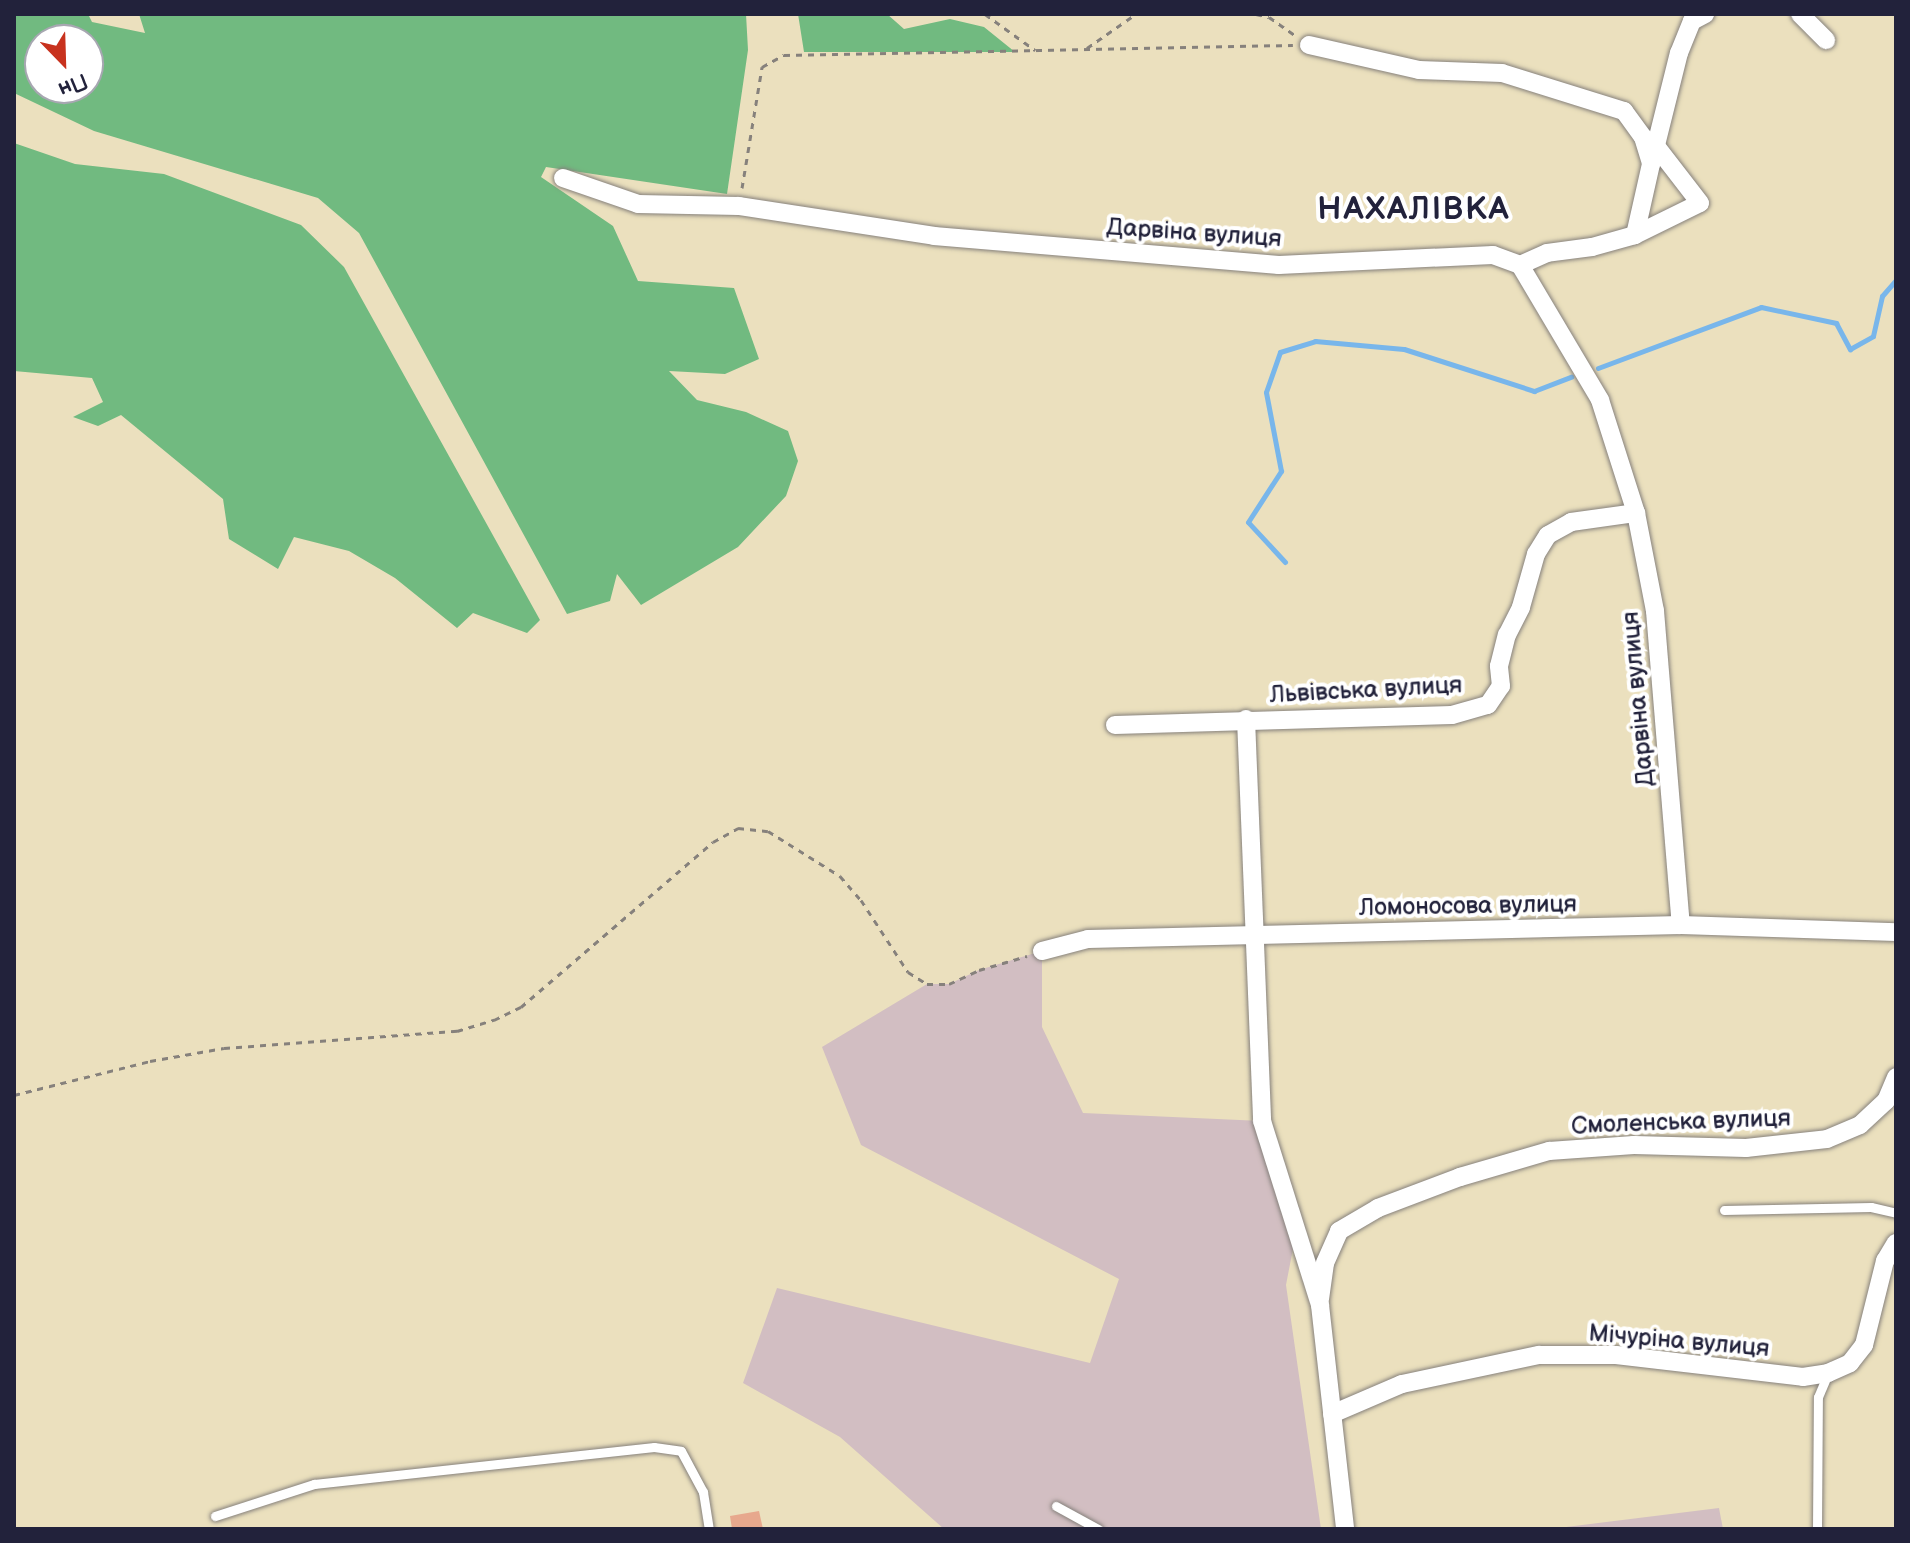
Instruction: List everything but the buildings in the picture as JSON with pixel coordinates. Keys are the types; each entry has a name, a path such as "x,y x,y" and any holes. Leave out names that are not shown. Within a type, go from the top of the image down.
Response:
{"street":[{"path":"1635,235 1679,53 1692,21 1705,14"},
{"path":"1800,14 1826,40"},
{"path":"1309,45 1419,70 1502,73 1624,111 1654,155 1700,203 1635,235 1592,247 1547,253 1520,265"},
{"name":"Дарвіна вулиця","path":"563,178 638,204 739,206 934,236 1279,265 1493,255 1520,265 1600,400 1636,513 1655,611 1681,925"},
{"name":"Львівська вулиця","path":"1115,725 1452,715 1488,705 1501,686 1499,666 1507,635 1521,607 1536,554 1548,535 1571,522 1636,513"},
{"path":"1246,719 1262,1121 1320,1305 1345,1529"},
{"name":"Ломоносова вулиця","path":"1042,951 1088,939 1681,925 1896,932"},
{"name":"Смоленська вулиця","path":"1320,1305 1325,1263 1339,1231 1378,1208 1460,1177 1549,1151 1634,1145 1746,1148 1827,1139 1860,1125 1886,1101 1896,1077"},
{"path":"1828,1373 1850,1363 1864,1345 1885,1261 1896,1243"},
{"name":"Мічуріна вулиця","path":"1332,1414 1402,1384 1539,1355 1616,1355 1803,1377 1828,1373"}],"lane":[{"path":"1724,1210 1871,1207 1896,1213"},
{"path":"1817,1529 1818,1397 1828,1373"},
{"path":"215,1516 314,1484 654,1447 681,1451 703,1492 709,1529"},
{"path":"1056,1506 1098,1529"}],"path":[{"path":"985,14 1035,50"},
{"path":"1086,49 1136,14"},
{"path":"1256,14 1269,17 1309,45"},
{"path":"739,206 762,67 784,55 1309,45"},
{"path":"14,1095 150,1061 224,1048 349,1042 457,1031 494,1020 521,1007 713,842 738,828 768,831 840,876 861,900 908,972 927,984 949,984 979,970 1042,951"}],"shaded area":[{"path":"1042,951 1042,1027 1083,1113 1262,1121 1296,1233 1286,1285 1321,1529 944,1529 840,1437 743,1383 777,1288 1090,1363 1119,1279 861,1145 822,1047 927,984 949,984 979,970"},
{"path":"1719,1508 1723,1529 1550,1529"}],"green space":[{"path":"14,14 88,14 92,22 102,24 24,24 24,98 14,93"},
{"path":"139,14 746,14 748,50 727,194 546,167 541,177 613,226 638,281 734,288 759,359 725,374 669,371 697,400 746,412 788,431 798,461 786,496 738,547 641,605 617,574 610,601 567,614 359,233 318,198 94,131 37,104 104,104 104,24 145,33"},
{"path":"798,14 887,14 904,29 950,19 984,27 1015,52 804,52"},
{"path":"14,143 75,164 164,174 301,225 344,267 540,620 527,633 473,613 457,628 395,578 349,551 294,537 278,569 229,539 223,499 121,415 98,426 73,417 103,402 92,378 14,371"}],"waterway":[{"path":"1598,368 1761,307 1836,323 1850,349 1873,336 1882,296 1896,280"},
{"path":"1285,562 1248,522 1281,471 1266,392 1280,352 1315,341 1404,349 1534,391 1571,377"}],"district":[{"name":"НАХАЛІВКА","path":"1414,210"}]}
